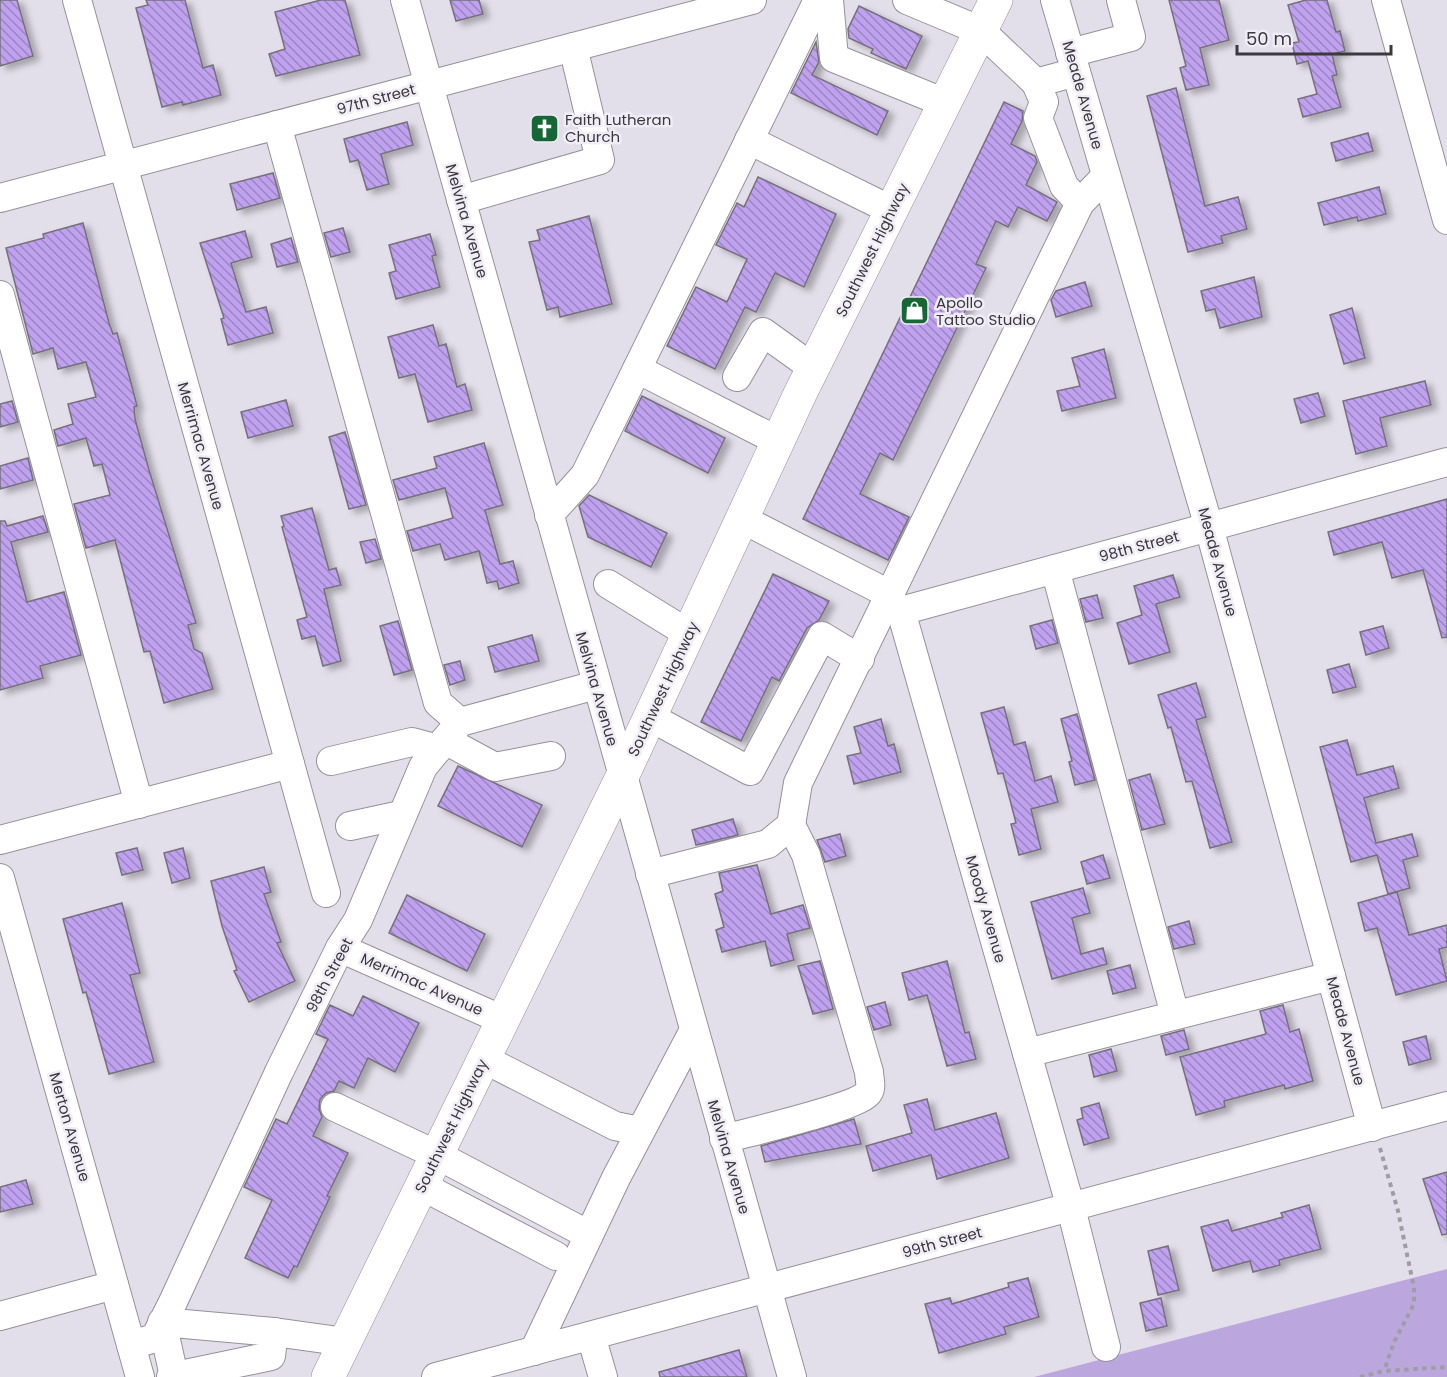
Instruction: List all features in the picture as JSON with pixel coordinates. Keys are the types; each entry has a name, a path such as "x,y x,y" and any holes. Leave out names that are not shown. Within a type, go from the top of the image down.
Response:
{"main road":[{"name":"Southwest Highway","path":"328,1377 622,777 813,368 996,0"}],"street":[{"name":"Merrimac Avenue","path":"77,0 326,893"},
{"name":"Melvina Avenue","path":"405,0 792,1377"},
{"path":"549,515 585,475 818,0"},
{"path":"830,0 834,58 945,103"},
{"path":"907,0 981,31 1036,83 1044,102 1038,118 1064,186 1080,203"},
{"name":"Meade Avenue","path":"1055,0 1209,527 1376,1135"},
{"path":"1036,83 1073,63 1131,37 1121,0"},
{"path":"1386,0 1447,220"},
{"name":"97th Street","path":"0,198 429,86 738,2"},
{"path":"461,200 600,160 573,47"},
{"path":"277,125 448,737 495,767 551,756"},
{"path":"749,140 891,210"},
{"path":"724,1139 848,1105 867,1095 870,1090 869,1072 806,855 791,825 798,783 860,659 896,603 1080,203 1106,176"},
{"path":"0,295 140,804"},
{"path":"737,376 763,332 813,368"},
{"path":"637,369 778,441"},
{"name":"98th Street","path":"896,603 1055,568 1447,462"},
{"path":"742,519 896,603"},
{"path":"1055,568 1175,1015"},
{"path":"608,584 689,634"},
{"name":"Moody Avenue","path":"896,603 1071,1208 1106,1347"},
{"path":"650,717 750,771 822,636 860,659"},
{"path":"331,761 412,742 448,737 596,686"},
{"name":"98th Street","path":"131,1345 155,1338 340,948 358,920 423,767 448,737"},
{"path":"0,840 290,764"},
{"path":"350,826 401,815"},
{"path":"650,874 768,844 791,825"},
{"name":"Merton Avenue","path":"0,878 140,1377"},
{"name":"Merrimac Avenue","path":"340,948 503,1020"},
{"path":"1027,1053 1331,976"},
{"path":"534,1351 640,1131 693,1030"},
{"path":"484,1059 615,1126 640,1131"},
{"name":"99th Street","path":"436,1377 466,1373 534,1351 1071,1208 1376,1135 1447,1106"},
{"path":"335,1107 436,1155 589,1235"},
{"path":"422,1186 556,1256"},
{"path":"0,1316 114,1285"},
{"path":"274,1332 271,1356 172,1377 162,1322 274,1332 345,1342"},
{"path":"591,1336 603,1377"}],"path":[{"path":"1376,1135 1398,1211 1414,1288 1414,1304 1394,1342 1384,1371"},
{"path":"1360,1377 1384,1371 1447,1367"}],"shaded area":[{"path":"1447,1269 1447,1377 1034,1377"}],"building":[{"path":"0,0 17,0 33,56 0,66"},
{"path":"146,0 185,0 203,68 213,65 221,95 183,105 182,102 162,107 136,8 148,5"},
{"path":"321,0 345,0 360,55 276,76 269,54 285,49 275,12"},
{"path":"450,0 479,0 483,14 456,21"},
{"path":"1169,0 1219,0 1229,40 1200,48 1209,85 1186,90 1180,68 1186,66"},
{"path":"1306,0 1327,0 1336,32 1340,31 1345,51 1332,54 1337,75 1332,76 1341,107 1303,117 1298,99 1317,94 1308,61 1297,64 1292,43 1299,42 1288,5"},
{"path":"859,6 922,36 906,69 871,53 873,49 849,38 848,29"},
{"path":"816,42 819,62 812,75 888,111 877,135 791,93"},
{"path":"1176,88 1205,206 1238,197 1247,229 1221,236 1223,243 1188,252 1147,96"},
{"path":"1004,102 1023,111 1022,121 1011,144 1035,156 1037,162 1026,185 1057,202 1047,221 1018,207 1008,227 996,221 976,264 986,268 893,460 880,453 860,494 909,517 888,560 803,519"},
{"path":"407,122 413,145 381,154 389,184 367,190 358,160 350,162 344,139"},
{"path":"1368,133 1373,151 1336,161 1331,143"},
{"path":"273,173 280,198 237,210 230,184"},
{"path":"758,177 836,214 804,287 775,273 756,312 745,307 715,369 667,346 696,287 727,302 747,259 716,245 737,203 744,207"},
{"path":"1379,187 1386,214 1358,221 1357,217 1324,225 1318,203"},
{"path":"589,216 612,304 560,317 558,307 547,310 529,242 540,240 537,230"},
{"path":"83,223 109,323 113,334 117,333 130,379 137,406 134,407 135,419 149,470 196,623 188,625 194,649 202,653 213,689 164,703 150,651 144,652 115,540 86,548 74,504 110,495 102,464 94,466 86,438 58,446 54,430 73,424 68,404 96,397 86,362 58,369 53,348 33,354 6,248 44,238 43,234"},
{"path":"343,228 350,252 331,257 324,233"},
{"path":"245,231 252,257 231,263 246,312 266,307 273,333 228,345 221,319 224,318 200,243"},
{"path":"430,234 436,255 432,256 440,287 396,299 389,273 396,271 389,245"},
{"path":"291,238 298,262 277,267 271,244"},
{"path":"1254,277 1262,317 1220,328 1215,309 1206,311 1201,291"},
{"path":"1085,282 1092,306 1056,317 1051,300 1056,291"},
{"path":"1352,308 1365,358 1344,364 1330,315"},
{"path":"433,325 439,346 446,344 457,387 465,384 472,410 428,422 415,374 399,378 388,337"},
{"path":"1104,349 1116,398 1062,411 1057,391 1080,386 1072,358"},
{"path":"1425,381 1431,405 1380,418 1387,446 1356,454 1343,401"},
{"path":"1318,393 1325,416 1301,423 1294,399"},
{"path":"642,396 725,438 708,473 625,431"},
{"path":"286,400 293,426 248,438 241,412"},
{"path":"12,401 18,422 0,427 0,404"},
{"path":"345,432 366,505 349,509 329,437"},
{"path":"484,443 503,505 485,510 500,564 513,561 519,583 499,589 497,581 487,583 479,551 445,560 440,544 413,551 407,531 453,518 445,488 399,500 393,480 437,468 434,457"},
{"path":"28,458 33,480 0,489 0,466"},
{"path":"589,495 667,533 651,567 588,537 579,506"},
{"path":"1447,499 1447,637 1442,638 1423,570 1392,578 1382,542 1334,555 1328,532"},
{"path":"312,508 329,570 336,568 341,585 324,589 341,661 323,666 315,636 302,639 297,620 307,617 281,516"},
{"path":"43,516 48,532 11,542 27,602 64,592 81,655 40,666 43,678 0,690 0,521 5,521 7,526"},
{"path":"375,539 381,559 366,563 360,542"},
{"path":"773,574 829,601 819,620 807,628 779,681 772,677 741,741 701,722"},
{"path":"1173,575 1180,597 1156,604 1170,652 1129,664 1117,623 1142,615 1134,586"},
{"path":"1097,595 1103,618 1086,622 1080,599"},
{"path":"1052,620 1058,643 1036,649 1030,626"},
{"path":"398,621 412,670 394,675 380,626"},
{"path":"1383,626 1389,648 1366,655 1360,632"},
{"path":"532,635 539,661 495,672 488,647"},
{"path":"460,661 465,680 450,685 444,665"},
{"path":"1349,664 1356,687 1333,693 1327,670"},
{"path":"1196,683 1206,717 1196,720 1232,842 1210,848 1192,781 1186,782 1171,727 1168,728 1158,695"},
{"path":"1004,707 1014,745 1025,742 1035,781 1051,776 1058,802 1031,809 1041,849 1019,855 1011,824 1016,823 1003,773 998,774 981,713"},
{"path":"1077,714 1095,780 1075,785 1069,762 1072,761 1061,719"},
{"path":"881,719 888,746 894,744 901,772 854,784 847,756 861,753 854,727"},
{"path":"1347,740 1357,775 1393,766 1399,788 1364,798 1376,843 1412,834 1418,856 1403,860 1410,888 1388,894 1377,855 1351,862 1320,747"},
{"path":"458,766 542,805 522,847 438,806"},
{"path":"1150,774 1165,824 1142,830 1129,780"},
{"path":"733,819 738,835 696,845 692,830"},
{"path":"840,834 846,856 825,862 817,840"},
{"path":"137,848 143,870 122,875 116,853"},
{"path":"183,848 190,878 172,883 164,853"},
{"path":"1103,855 1110,878 1087,884 1081,862"},
{"path":"757,865 771,914 803,905 810,928 787,934 794,960 771,966 765,941 722,952 716,930 724,927 715,894 723,891 719,873"},
{"path":"264,867 271,892 264,894 281,942 277,943 295,981 249,1002 234,971 237,970 222,926 211,881"},
{"path":"1083,888 1090,913 1072,918 1081,954 1103,948 1107,964 1052,979 1031,902"},
{"path":"1397,892 1409,935 1447,925 1447,947 1439,949 1447,981 1396,995 1377,928 1365,931 1358,903"},
{"path":"407,895 485,934 467,971 389,933"},
{"path":"122,903 140,973 130,975 154,1062 109,1074 86,992 83,993 63,919"},
{"path":"1189,921 1195,944 1174,949 1168,927"},
{"path":"820,961 833,1009 813,1014 798,966"},
{"path":"947,961 965,1033 969,1032 976,1059 947,1066 927,995 909,1000 902,973"},
{"path":"1130,965 1136,988 1113,994 1107,971"},
{"path":"363,996 419,1023 395,1072 368,1058 354,1088 339,1081 334,1091 326,1093 320,1099 319,1108 322,1117 313,1136 348,1153 297,1267 294,1266 288,1278 245,1258 272,1200 244,1187 276,1119 287,1124 328,1039 316,1034 330,1005 353,1016"},
{"path":"885,1002 891,1025 874,1030 867,1007"},
{"path":"1283,1005 1290,1032 1299,1029 1313,1081 1285,1089 1284,1085 1224,1101 1225,1107 1196,1115 1180,1057 1266,1034 1260,1011"},
{"path":"1184,1030 1189,1049 1166,1055 1161,1036"},
{"path":"1426,1036 1431,1059 1409,1065 1403,1042"},
{"path":"1111,1049 1117,1071 1094,1077 1089,1055"},
{"path":"927,1099 935,1130 996,1113 1009,1158 937,1179 931,1155 873,1171 866,1146 912,1133 904,1105"},
{"path":"1099,1103 1109,1138 1084,1145 1077,1120 1083,1118 1081,1108"},
{"path":"854,1119 861,1144 765,1162 761,1146"},
{"path":"1447,1172 1447,1234 1442,1235 1423,1179"},
{"path":"26,1180 33,1204 0,1212 0,1187"},
{"path":"1309,1205 1321,1249 1279,1260 1280,1265 1253,1272 1250,1261 1213,1271 1201,1227 1228,1220 1232,1231 1283,1217 1281,1213"},
{"path":"1168,1246 1179,1290 1158,1295 1148,1251"},
{"path":"1028,1278 1039,1317 1004,1327 1006,1334 939,1353 925,1304 950,1298 952,1304 1009,1287 1008,1283"},
{"path":"1161,1298 1167,1326 1146,1331 1140,1303"},
{"path":"739,1350 747,1377 660,1377 659,1372"}],"place":[{"name":"Faith Lutheran Church","path":"544,128"},
{"name":"Apollo Tattoo Studio","path":"915,311"}]}
